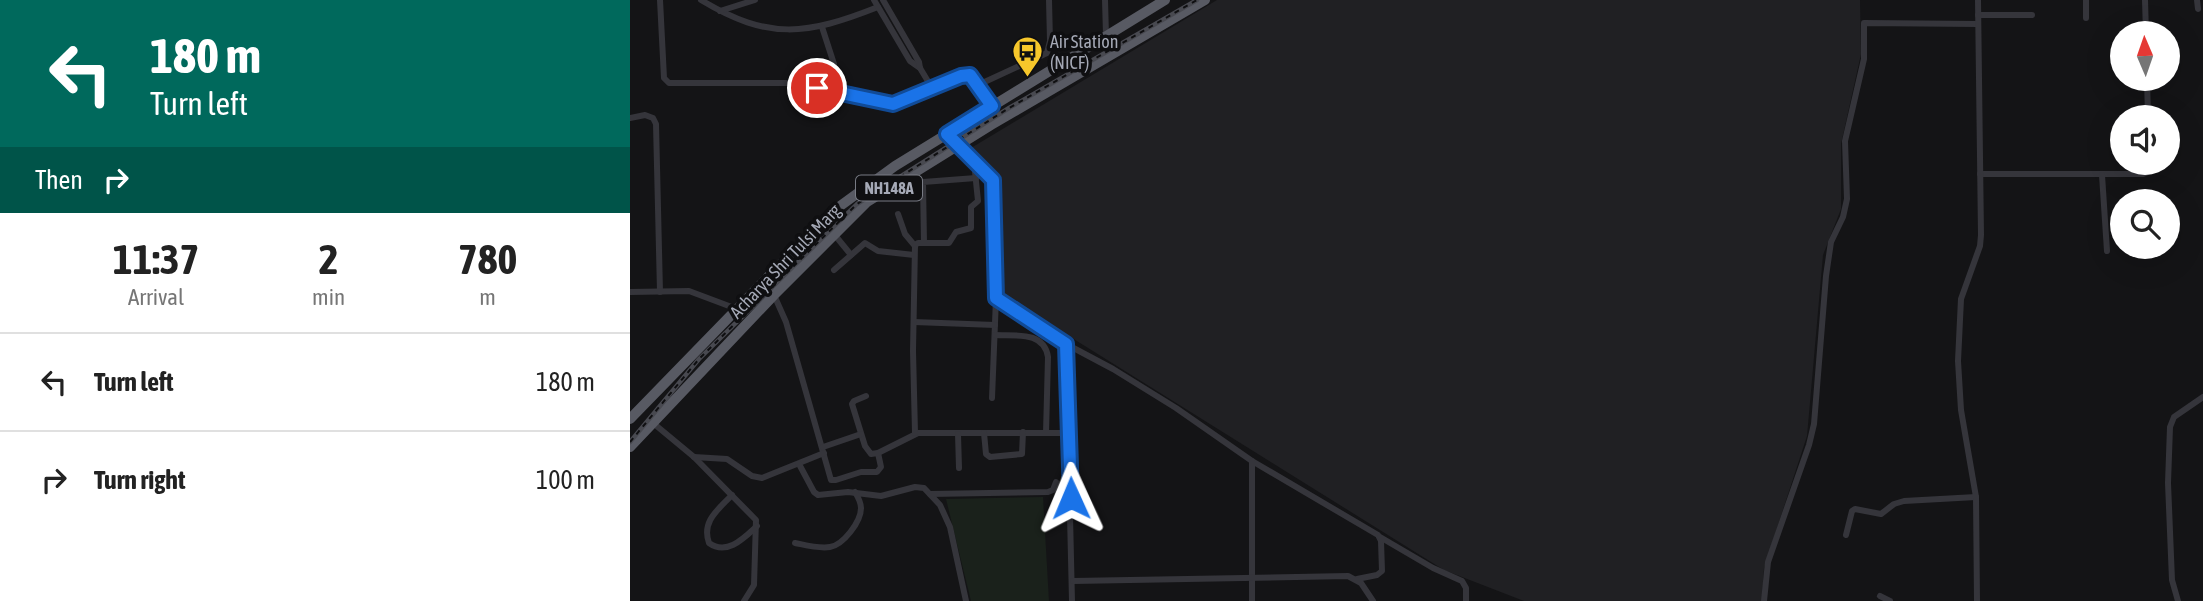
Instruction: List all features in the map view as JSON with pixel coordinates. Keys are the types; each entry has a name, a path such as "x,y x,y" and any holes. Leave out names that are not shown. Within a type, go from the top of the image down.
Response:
{"highway":[{"name":"Acharya Shri Tulsi Marg","path":"630,419 836,209 887,171 1165,0"},
{"name":"Acharya Shri Tulsi Marg","path":"630,447 774,295 867,202 957,145 1205,0"},
{"path":"692,354 706,367"}],"street":[{"path":"660,0 662,58 664,78 667,82 783,83 893,104 967,74 972,76 992,106"},
{"path":"701,0 758,27 787,29 822,27 876,3 913,65 920,68"},
{"path":"720,11 755,0"},
{"path":"883,0 932,88"},
{"path":"978,85 1047,53 1050,41 1049,0"},
{"path":"1105,0 1106,35"},
{"path":"1977,601 1976,497 1961,410 1958,361 1961,299 1980,246 1981,235 1978,0"},
{"path":"2086,0 2086,19"},
{"path":"2145,0 2146,21"},
{"path":"2197,0 2198,9"},
{"path":"1978,15 2032,15"},
{"path":"1764,601 1768,562 1814,424 1826,276 1831,242 1843,217 1847,199 1845,141 1864,59 1864,23 1978,24"},
{"path":"822,27 834,64 837,93"},
{"path":"630,118 649,116 656,124 660,292"},
{"path":"947,134 995,184 996,298 992,398"},
{"path":"915,246 924,243 949,243 956,232 970,230 971,207 978,201 974,162"},
{"path":"1980,174 2110,175"},
{"path":"2102,175 2107,251"},
{"path":"924,243 923,182 976,178"},
{"path":"898,214 905,234 915,246 915,433"},
{"path":"834,234 850,255"},
{"path":"834,270 866,243 878,251 914,255"},
{"path":"630,292 690,291 738,309"},
{"path":"774,295 786,322 830,478 836,481 859,472 877,471 881,463 878,453"},
{"path":"996,298 1066,344 1151,392 1252,461 1433,568 1462,582 1466,588 1466,601"},
{"path":"914,323 995,325"},
{"path":"995,335 1030,337 1038,339 1046,346 1046,433"},
{"path":"1066,344 1072,601"},
{"path":"866,396 852,404 868,452 878,453 915,433 1069,433"},
{"path":"2178,601 2172,580 2169,427 2174,418 2203,397"},
{"path":"653,423 694,457 755,517 757,526 754,585 744,601"},
{"path":"984,433 986,454 990,457 1022,454 1023,432"},
{"path":"694,457 727,459 758,478 799,464 823,450 861,434"},
{"path":"958,434 959,468"},
{"path":"1252,461 1252,601"},
{"path":"799,464 816,494 855,492 881,496 918,486 930,494 943,510 950,527 966,601"},
{"path":"930,494 1048,492 1053,490 1056,482"},
{"path":"795,543 828,548 842,540 855,525 860,513 860,502 855,492"},
{"path":"732,495 709,521 706,530 709,543 720,548 735,545 757,526"},
{"path":"1846,536 1852,511 1855,509 1881,514 1904,500 1976,497"},
{"path":"1073,581 1348,576 1357,579 1377,575 1382,571 1380,537"},
{"path":"1357,579 1373,601"},
{"path":"1880,596 1890,601"}],"shaded area":[{"path":"1217,0 1860,0 1861,54 1841,144 1841,209 1823,255 1807,436 1764,568 1762,601 1524,601 1444,570 1000,293 998,178 971,148"},
{"path":"1043,497 1049,601 971,601 946,499"}],"railway":[{"path":"630,442 699,359 857,204 1009,108 1197,0"}],"place":[{"name":"Air Station (NICF)","path":"1027,78"}],"route":[{"path":"817,88 893,104 967,74 972,76 992,106 947,134 988,173 995,184 996,298 1066,344 1071,498"}]}
